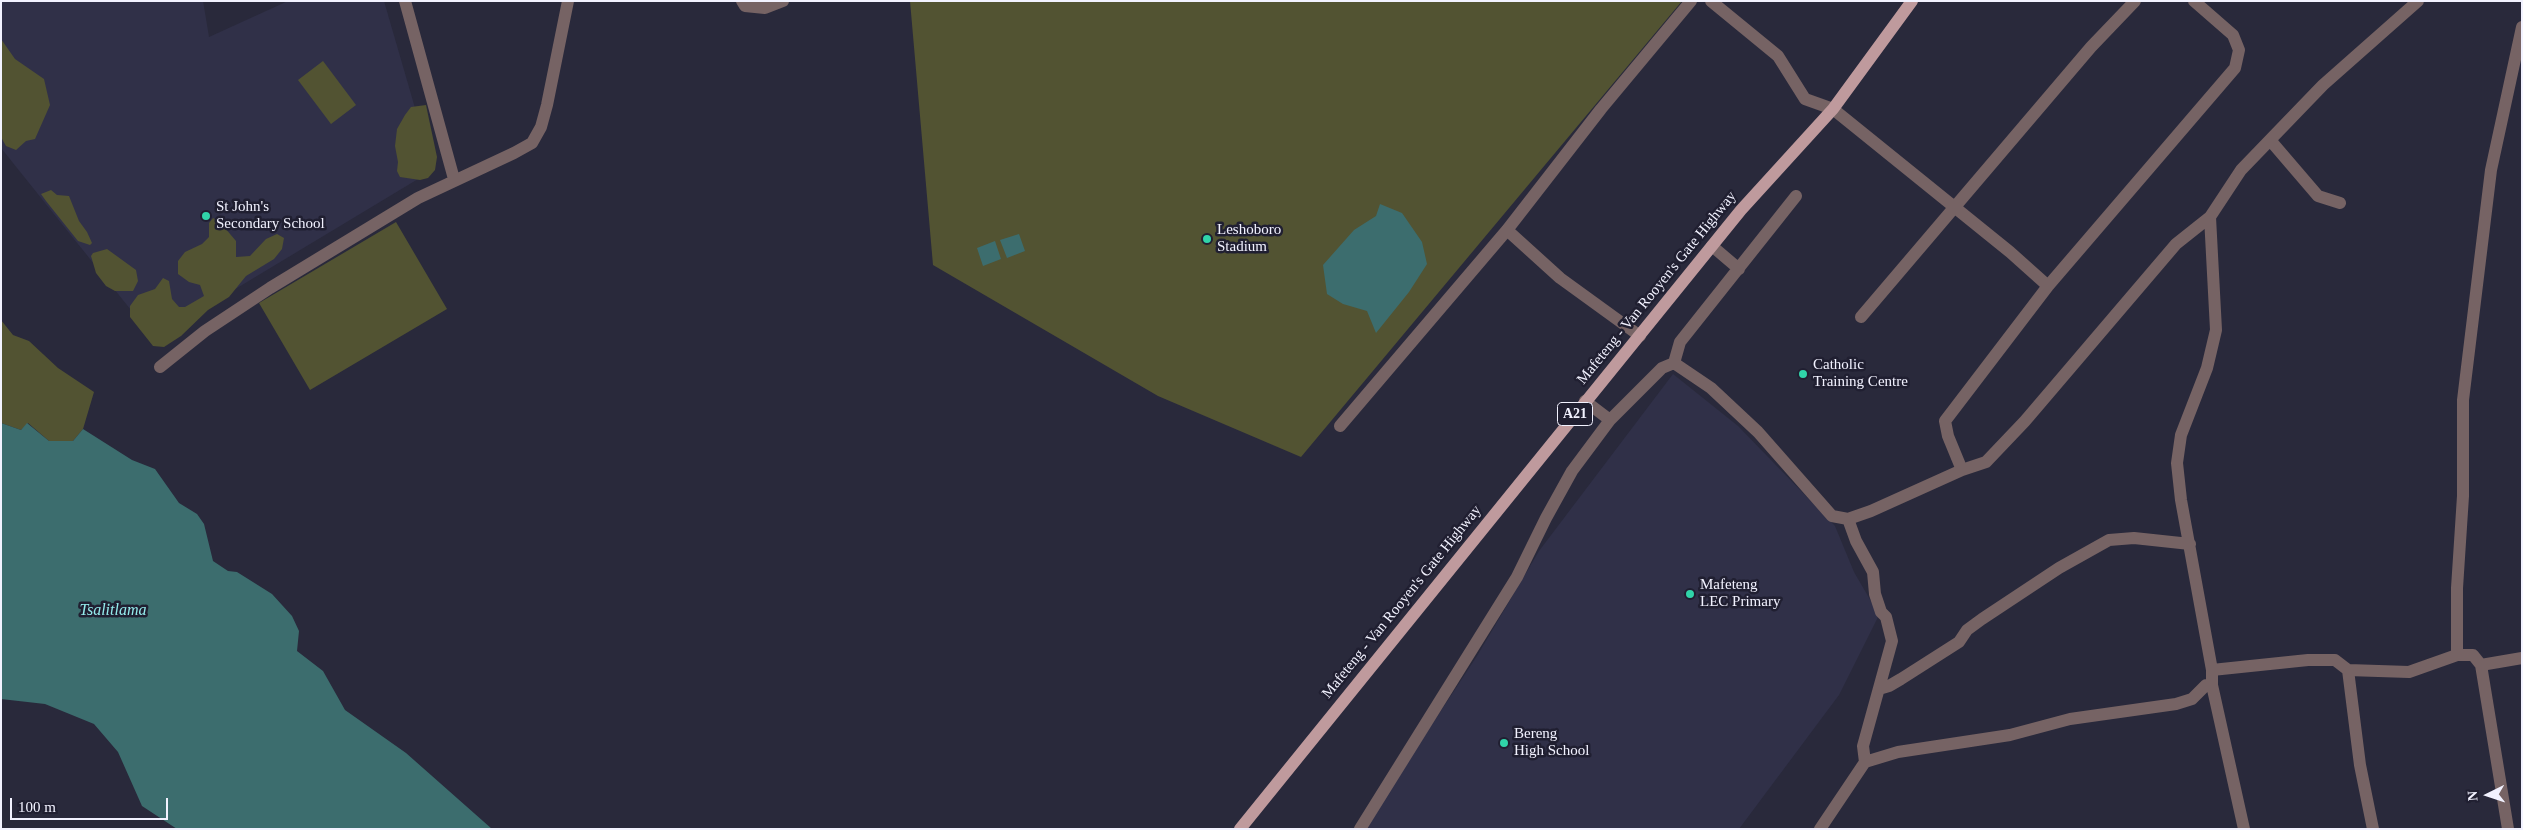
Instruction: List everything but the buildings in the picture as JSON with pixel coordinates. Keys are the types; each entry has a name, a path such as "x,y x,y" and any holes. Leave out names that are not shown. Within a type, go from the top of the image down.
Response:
{"main road":[{"name":"Mafeteng - Van Rooyen's Gate Highway","path":"1240,829 1741,210 1833,109 1912,1"}],"street":[{"path":"405,1 454,180"},
{"path":"160,367 205,331 270,288 418,198 514,154 532,143 541,127 547,104 568,1"},
{"path":"742,1 745,6 765,8 783,1"},
{"path":"1340,426 1506,230 1691,1"},
{"path":"1711,1 1778,56 1804,99 1833,109 1954,206 2048,286"},
{"path":"1861,317 2090,48 2134,1"},
{"path":"1962,470 1948,436 1945,421 2048,286 2235,68 2239,50 2233,35 2194,1"},
{"path":"1674,363 1711,388 1758,432 1832,516 1848,519 1871,511 1962,470 1986,462 2025,422 2176,244 2210,217 2241,170 2323,85 2418,1"},
{"path":"2456,655 2457,588 2463,496 2463,400 2490,170 2522,26"},
{"path":"2270,140 2318,196 2340,203"},
{"path":"1674,363 1680,342 1796,196"},
{"path":"2210,217 2216,330 2207,368 2181,435 2177,463 2181,500 2190,544 2199,607 2212,670 2212,685 2244,829"},
{"path":"1506,230 1560,278 1640,336"},
{"path":"1712,246 1739,270"},
{"path":"1360,829 1517,577 1572,471 1610,420 1662,368 1674,363"},
{"path":"1585,401 1610,420"},
{"path":"1848,519 1856,542 1873,572 1876,594 1881,612 1886,617 1892,641 1863,746 1865,762"},
{"path":"1879,689 1889,686 1950,648 1982,619 2059,568 2109,540 2134,538 2190,544"},
{"path":"2212,670 2308,660 2335,660 2348,670 2409,672 2456,655 2473,655 2481,665 2508,829"},
{"path":"2481,665 2522,658"},
{"path":"2348,670 2360,765 2373,829"},
{"path":"1820,829 1865,762 1898,752 2010,735 2070,719 2176,704 2192,699 2206,685 2212,685"}],"shaded area":[{"name":"St John's Secondary School","path":"1,1 203,1 209,37 288,1 384,1 433,170 159,335 155,340 1,148"},
{"name":"Leshoboro Stadium","path":"910,1 1682,1 1301,457 1158,396 933,265"},
{"path":"1,39 15,59 44,79 50,105 35,139 26,141 16,150 6,146 1,137"},
{"path":"323,61 356,105 331,124 298,80"},
{"path":"426,105 437,157 435,170 428,178 420,180 400,177 397,171 398,162 395,146 397,129 411,107"},
{"path":"51,190 57,195 69,196 79,221 92,243 90,245 78,241 41,194"},
{"path":"213,218 219,221 236,241 236,257 250,256 266,239 277,234 284,238 282,249 274,259 246,276 229,297 208,310 181,336 164,347 153,346 130,317 130,306 138,295 155,289 163,278 169,281 172,299 179,307 185,307 204,296 200,285 189,282 178,274 178,261 185,252 202,244 209,237 209,223"},
{"path":"396,222 447,309 310,390 259,303"},
{"path":"107,249 136,270 138,281 133,291 115,291 106,286 96,273 91,256 93,253"},
{"path":"1,320 13,335 29,341 58,368 94,392 83,429 73,441 49,441 28,423 21,430 1,423"},
{"name":"Mafeteng LEC Primary","path":"1673,374 1738,426 1835,526 1854,572 1879,615 1839,695 1739,829 1363,829 1477,656 1539,551"}],"water":[{"path":"1380,204 1402,213 1422,242 1427,264 1409,292 1376,333 1367,311 1343,304 1327,294 1323,265 1354,230 1376,216"},
{"path":"1019,234 1025,251 1007,258 1000,240"},
{"path":"995,241 1001,259 983,266 977,248"},
{"name":"Tsalitlama","path":"1,423 21,430 27,423 49,441 73,441 83,429 132,460 155,469 179,503 197,514 204,524 213,561 228,571 237,572 272,594 292,616 299,631 297,651 323,671 345,710 406,753 492,829 177,829 142,806 118,752 94,724 45,704 1,699"}],"place":[{"name":"St John's Secondary School","path":"206,216"},
{"name":"Leshoboro Stadium","path":"1207,239"},
{"name":"Catholic Training Centre","path":"1803,374"},
{"name":"Mafeteng LEC Primary","path":"1690,594"},
{"name":"Bereng High School","path":"1504,743"}]}
